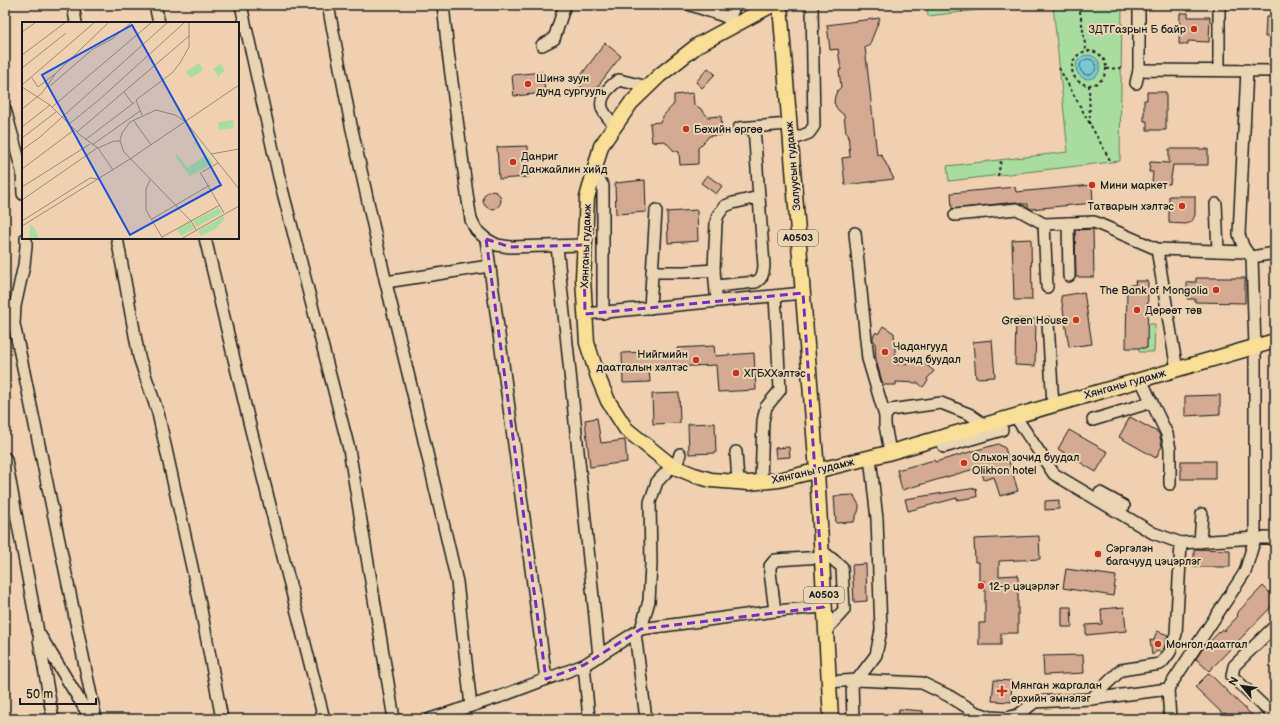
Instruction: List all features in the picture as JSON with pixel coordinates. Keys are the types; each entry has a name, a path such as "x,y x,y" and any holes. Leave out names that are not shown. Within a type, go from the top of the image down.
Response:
{"main road":[{"name":"Хянганы гудамж","path":"772,5 732,22 698,45 660,75 631,103 601,146 587,198 584,245 587,343 598,377 608,401 626,429 674,467 705,478 749,483 779,480 890,452 1275,341"},
{"name":"Залуусын гудамж","path":"780,5 817,471"},
{"name":"A0503","path":"817,471 831,719"}],"street":[{"path":"72,5 76,22"},
{"path":"156,5 159,22"},
{"path":"241,5 279,177 349,449 394,719"},
{"path":"328,5 351,125 386,282 457,582 471,706"},
{"path":"444,5 448,52 471,220 476,230 486,239 497,245 510,247 584,245"},
{"path":"542,45 554,39 565,5"},
{"path":"691,5 724,16 732,22 735,5"},
{"path":"791,140 809,133 814,126 812,5"},
{"path":"1136,83 1139,70 1139,5"},
{"path":"1219,70 1220,5"},
{"path":"1139,70 1275,71"},
{"path":"1170,719 1168,689 1245,572 1255,538 1255,347 1249,255 1239,234 1247,70"},
{"path":"615,126 602,108 602,99 612,85 619,80 648,87"},
{"path":"5,109 22,171"},
{"path":"739,128 790,124"},
{"path":"716,286 756,282 760,280 763,275 764,266 754,127"},
{"path":"593,176 599,180 603,186 603,313"},
{"path":"717,302 714,270 716,223 718,215 725,206 759,197"},
{"path":"1216,204 1218,251"},
{"path":"955,215 1016,209 1044,224 1094,222 1157,249 1218,251 1249,255 1275,254"},
{"path":"650,308 656,210"},
{"path":"1068,223 1069,276"},
{"path":"1044,224 1047,287"},
{"path":"855,233 868,358 885,416 885,425 890,452"},
{"path":"26,239 24,264 15,306 14,324 96,719"},
{"path":"116,239 140,357 158,413 194,576 222,719"},
{"path":"205,239 324,719"},
{"path":"486,239 546,679"},
{"path":"557,246 599,656"},
{"path":"1157,249 1177,370"},
{"path":"386,282 489,266"},
{"path":"652,272 714,270"},
{"path":"585,314 803,294"},
{"path":"762,482 763,421 766,407 780,390 775,296"},
{"path":"1048,324 1053,405"},
{"path":"1141,380 1167,434 1170,449 1170,484"},
{"path":"1092,420 1152,402"},
{"path":"885,416 890,410 941,403 969,414 985,424"},
{"path":"1015,416 1054,474 1124,506"},
{"path":"941,437 944,447 951,445 1002,430 1000,420"},
{"path":"736,452 738,482"},
{"path":"646,719 642,630 649,601 651,564 650,502 656,482 674,467 680,454"},
{"path":"854,719 855,680 876,655 881,630 877,519 870,457"},
{"path":"5,458 53,719"},
{"path":"1062,471 1076,484 1153,533 1181,543 1275,538"},
{"path":"1200,542 1202,514"},
{"path":"1091,699 1120,670 1160,664 1170,652 1176,634 1181,543"},
{"path":"774,611 770,566 775,560 822,554 842,567 844,610 826,630"},
{"path":"430,719 452,716 471,706 584,665 642,630 774,611 824,607"},
{"path":"1275,626 1234,666 1232,676 1275,717"},
{"path":"38,632 91,719"},
{"path":"584,665 589,719"},
{"path":"828,682 855,680 922,683 949,696 975,712 990,717 1006,718 1018,717 1035,702 1091,699 1168,689"}],"path":[{"path":"961,5 962,12"},
{"path":"1079,5 1086,50"},
{"path":"1086,50 1092,50 1102,56 1105,61 1106,69 1103,77 1099,81 1089,85 1078,81 1074,77 1071,66 1076,55 1086,50"},
{"path":"1059,68 1110,162"},
{"path":"1106,69 1121,68"},
{"path":"1089,85 1090,125"},
{"path":"998,176 1001,160"}],"highlighted area":[{"path":"486,239 510,247 584,245 585,314 803,293 824,607 641,629 584,665 546,679"}],"green space":[{"path":"927,5 1020,5 928,16"},
{"path":"1053,5 1122,5 1120,161 949,181 947,166 1068,152"},
{"path":"1147,324 1155,324 1154,352 1139,352 1139,348 1147,348"}],"water":[{"path":"1083,55 1093,55 1100,62 1100,72 1093,79 1083,79 1076,72 1076,62"}],"building":[{"name":"ЗДТГазрын Б байр","path":"1180,13 1188,13 1188,17 1210,17 1209,42 1188,41 1188,44 1179,44"},
{"path":"1266,17 1275,17 1275,37 1265,37"},
{"path":"880,18 869,46 865,47 877,155 881,154 894,179 845,185 842,158 850,157 848,133 846,133 844,115 839,111 834,102 837,91 841,87 839,70 841,70 838,49 830,50 827,25"},
{"path":"605,43 621,56 591,95 576,82"},
{"path":"708,68 715,74 702,88 696,82"},
{"name":"Шинэ зуун дунд сургууль","path":"543,72 545,93 514,96 512,75"},
{"path":"1147,92 1166,92 1166,130 1147,130 1147,121 1144,121 1144,100 1147,100"},
{"name":"Бөхийн өргөө","path":"693,93 694,105 700,108 708,117 721,116 722,135 709,136 698,148 698,164 680,165 679,152 673,150 665,141 652,142 650,123 660,122 674,104 674,95"},
{"name":"Данриг Данжайлин хийд","path":"528,146 529,177 499,179 497,147"},
{"path":"1169,149 1208,149 1208,165 1173,165 1170,184 1152,183 1153,172 1149,172 1150,162 1169,163"},
{"path":"707,175 722,186 716,194 701,183"},
{"path":"645,180 646,212 616,214 615,183"},
{"path":"1092,185 1093,203 1031,209 1028,207 1028,204 1016,202 952,209 951,193 1015,187 1016,192"},
{"path":"492,191 498,194 501,200 498,206 492,209 486,206 483,200 486,194"},
{"name":"Татварын хэлтэс","path":"1169,196 1195,196 1195,215 1192,221 1186,224 1169,223"},
{"path":"697,210 698,241 668,243 667,212"},
{"path":"1093,229 1094,277 1076,277 1075,230"},
{"path":"1031,239 1032,300 1014,300 1012,240"},
{"name":"The Bank of Mongolia","path":"1196,278 1245,278 1245,303 1195,302 1195,299 1187,299 1187,282 1196,282"},
{"name":"Дөрөөт төв","path":"1135,281 1148,281 1147,348 1126,348 1127,286 1136,284"},
{"name":"Green House","path":"1084,292 1092,344 1069,347 1061,296"},
{"path":"1016,319 1036,319 1035,366 1015,365"},
{"name":"Чадангууд зочид буудал","path":"883,326 894,333 896,364 924,363 934,371 927,379 928,381 923,387 918,383 896,382 896,385 883,385 876,360 875,342 873,341 873,337 876,332 878,334"},
{"path":"992,340 995,377 976,378 973,342"},
{"path":"714,346 715,356 754,353 756,390 718,392 716,365 649,368 650,382 623,383 622,353 648,352 649,355 678,354 677,348"},
{"path":"679,393 680,423 653,424 652,394"},
{"path":"1220,395 1220,414 1185,416 1185,396"},
{"path":"1130,417 1159,433 1162,446 1156,458 1119,437"},
{"path":"597,418 601,443 625,440 627,462 590,467 585,420"},
{"path":"715,423 716,453 689,454 688,424"},
{"path":"1069,430 1108,452 1096,472 1058,449"},
{"path":"998,444 1005,448 1018,491 1000,496 994,477 984,480 981,467 902,490 897,470 934,460 935,462"},
{"path":"789,447 790,457 776,458 775,448"},
{"path":"1181,461 1215,461 1215,479 1181,479"},
{"path":"976,488 977,497 957,500 957,498 908,511 905,499"},
{"path":"854,495 859,508 854,522 836,523 834,496"},
{"path":"1059,500 1059,509 1045,510 1045,501"},
{"path":"1039,536 1040,559 999,561 999,576 1018,575 1018,633 1001,633 1001,645 979,645 979,623 985,623 985,581 979,581 979,562 975,562 974,539"},
{"path":"1194,549 1230,550 1230,567 1194,567"},
{"path":"866,564 867,601 854,602 852,565"},
{"path":"1066,569 1116,576 1113,596 1063,588"},
{"path":"1263,586 1275,598 1275,603 1209,671 1196,659 1201,651 1222,629 1224,631 1238,616 1236,614"},
{"path":"1062,607 1071,607 1072,627 1062,627"},
{"path":"1124,607 1126,631 1086,635 1086,625 1102,624 1101,609"},
{"name":"Монгол даатгал","path":"1157,631 1168,635 1164,649 1161,652 1157,651 1152,655 1150,640 1153,641"},
{"path":"1083,655 1084,673 1044,675 1043,656"},
{"path":"1209,673 1256,719 1231,719 1225,713 1223,714 1195,687"},
{"name":"Мянган жаргалан өрхийн эмнэлэг","path":"994,680 1012,681 1011,702 992,701"},
{"path":"899,709 923,711 923,719 898,719"}],"place":[{"name":"ЗДТГазрын Б байр","path":"1194,29"},
{"name":"Шинэ зуун дунд сургууль","path":"528,84"},
{"name":"Бөхийн өргөө","path":"686,129"},
{"name":"Данриг Данжайлин хийд","path":"513,162"},
{"name":"Мини маркет","path":"1092,185"},
{"name":"Татварын хэлтэс","path":"1182,206"},
{"name":"The Bank of Mongolia","path":"1216,290"},
{"name":"Дөрөөт төв","path":"1137,310"},
{"name":"Green House","path":"1076,320"},
{"name":"Чадангууд зочид буудал","path":"885,352"},
{"name":"Нийгмийн даатгалын хэлтэс","path":"696,360"},
{"name":"ХГБХХэлтэс","path":"736,373"},
{"name":"Ольхон зочид буудал Olikhon hotel","path":"964,463"},
{"name":"Сэргэлэн багачууд цэцэрлэг","path":"1098,554"},
{"name":"12-р цэцэрлэг","path":"981,586"},
{"name":"Монгол даатгал","path":"1158,644"},
{"name":"Мянган жаргалан өрхийн эмнэлэг","path":"1002,691"}]}
